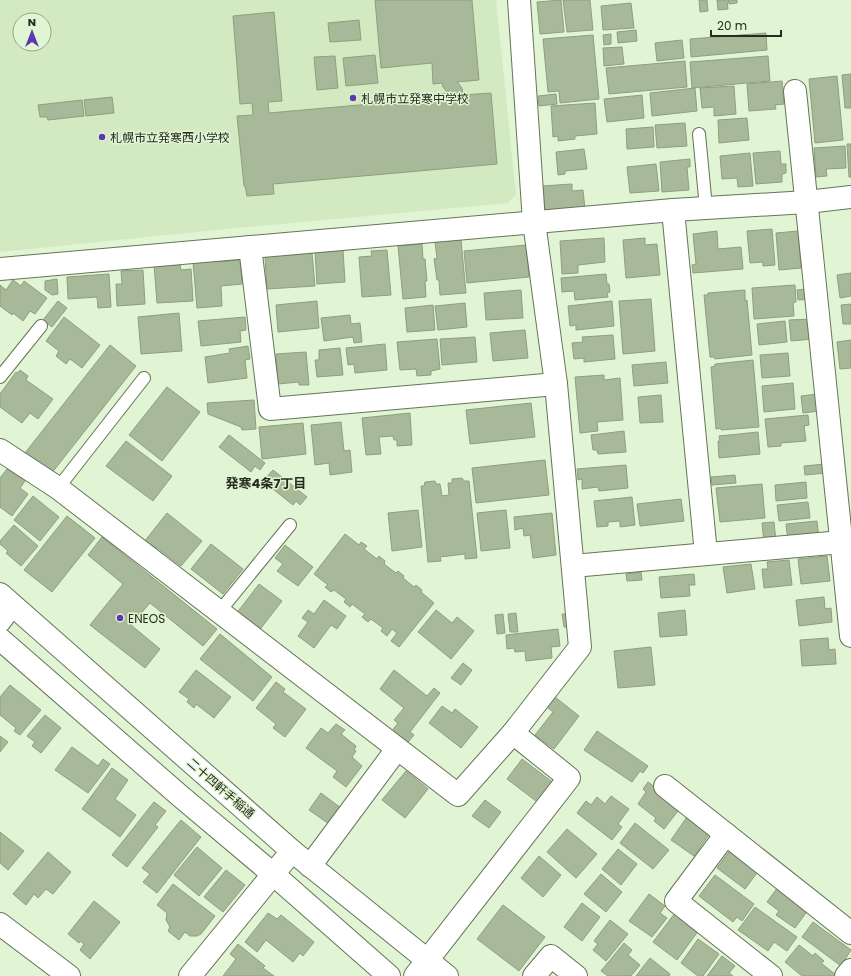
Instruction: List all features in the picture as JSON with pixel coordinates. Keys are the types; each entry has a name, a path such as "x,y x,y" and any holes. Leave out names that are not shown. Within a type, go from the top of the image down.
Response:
{"street":[{"path":"0,450 58,488 458,795 513,733 580,647 556,384 534,222 520,0"},
{"path":"795,91 851,636"},
{"path":"0,269 673,210 807,202 851,197"},
{"path":"673,210 706,554"},
{"path":"250,247 270,409 556,384"},
{"path":"573,566 842,542"},
{"name":"二十四軒手稲通","path":"4,606 292,850 421,968 447,976"},
{"path":"0,639 178,795 273,874 389,976"},
{"path":"421,968 569,778 513,733"},
{"path":"310,866 397,749"},
{"path":"664,786 851,933"},
{"path":"726,834 676,901 771,976"},
{"path":"190,976 292,850"},
{"path":"0,924 69,976"},
{"path":"534,976 551,956 576,976"},
{"path":"846,976 851,970"}],"lane":[{"path":"699,134 706,208"},
{"path":"0,377 41,326"},
{"path":"58,488 144,378"},
{"path":"219,612 290,525"}],"shaded area":[{"path":"0,0 496,0 516,195 508,203 0,252"}],"building":[{"path":"375,0 472,0 479,80 457,82 462,88 463,95 491,93 497,164 273,184 274,194 247,196 244,186 237,116 253,115 252,103 240,104 233,16 274,12 282,101 268,102 269,113 427,99 427,95 448,93 443,87 442,83 433,84 432,63 381,68"},
{"path":"561,0 564,32 540,34 537,2"},
{"path":"563,0 590,0 593,30 567,32"},
{"path":"699,0 707,0 708,11 700,12"},
{"path":"717,0 727,0 728,9 718,10"},
{"path":"728,0 737,0 737,3 729,4"},
{"path":"631,3 634,28 603,30 601,6"},
{"path":"359,20 361,40 330,42 328,23"},
{"path":"636,30 637,41 618,43 617,32"},
{"path":"766,33 767,50 691,57 690,39"},
{"path":"611,34 611,44 604,45 603,35"},
{"path":"593,35 599,99 560,103 559,91 548,92 543,39"},
{"path":"682,40 684,58 657,61 655,43"},
{"path":"622,47 624,64 604,66 603,48"},
{"path":"375,55 378,83 346,86 343,58"},
{"path":"335,56 338,88 317,90 314,57"},
{"path":"768,56 770,81 692,88 690,62"},
{"path":"685,61 687,87 609,94 606,68"},
{"path":"851,74 851,108 845,108 842,75"},
{"path":"837,76 843,140 815,143 809,79"},
{"path":"782,81 784,104 775,105 776,109 749,111 747,84"},
{"path":"734,86 736,114 714,116 714,107 702,108 700,88"},
{"path":"695,88 697,111 652,116 650,93"},
{"path":"556,94 557,104 539,106 538,96"},
{"path":"642,95 644,118 607,122 604,99"},
{"path":"112,97 114,113 86,116 84,100"},
{"path":"82,100 84,116 48,120 47,117 40,117 38,105"},
{"path":"595,103 597,134 575,136 575,139 558,141 558,136 553,137 551,106"},
{"path":"747,118 749,140 719,143 718,120"},
{"path":"685,123 687,146 657,148 655,125"},
{"path":"653,127 654,147 627,149 626,129"},
{"path":"847,144 851,144 851,177 849,177"},
{"path":"845,146 846,168 826,169 827,176 816,177 814,148"},
{"path":"584,149 587,169 565,171 565,174 558,175 556,152"},
{"path":"780,151 781,164 786,164 786,173 782,174 782,182 756,184 753,153"},
{"path":"750,153 753,186 738,187 737,178 722,179 720,156"},
{"path":"690,159 690,167 687,167 689,190 662,192 660,162"},
{"path":"656,164 659,191 630,193 627,167"},
{"path":"572,184 572,191 583,190 585,209 545,212 542,186"},
{"path":"772,229 775,265 763,266 763,262 750,263 747,231"},
{"path":"717,231 718,249 741,247 743,269 693,273 692,265 696,264 693,234"},
{"path":"798,231 801,268 779,270 776,233"},
{"path":"604,238 605,262 578,265 578,273 562,274 560,241"},
{"path":"645,238 645,245 657,244 660,275 626,278 623,240"},
{"path":"461,240 466,293 440,295 439,280 437,280 434,259 437,258 435,242"},
{"path":"422,244 427,281 425,281 426,297 403,299 398,246"},
{"path":"526,245 529,277 467,283 464,251"},
{"path":"343,250 345,282 317,284 315,252"},
{"path":"387,250 391,295 362,297 359,257 372,256 371,251"},
{"path":"312,253 315,286 267,289 265,256"},
{"path":"218,260 218,262 240,260 242,284 221,286 222,306 197,308 193,262"},
{"path":"154,265 180,265 181,270 191,269 193,301 157,303"},
{"path":"143,270 145,304 117,306 116,284 122,284 121,271"},
{"path":"851,273 851,296 840,298 837,275"},
{"path":"109,274 111,307 98,308 97,297 68,299 67,277"},
{"path":"606,274 610,292 607,293 608,297 575,300 574,291 562,292 561,278"},
{"path":"57,279 58,294 52,295 45,290 45,281"},
{"path":"13,280 21,286 24,281 47,298 35,314 30,311 23,321 13,313 12,315 0,306 0,285 6,290"},
{"path":"795,285 796,302 793,303 794,316 754,319 752,288"},
{"path":"813,288 813,299 798,300 797,290"},
{"path":"521,290 523,318 486,320 484,293"},
{"path":"745,290 752,355 715,359 714,357 710,357 704,295 708,295 708,293"},
{"path":"651,299 655,351 623,354 619,301"},
{"path":"58,301 67,308 52,327 43,320"},
{"path":"317,301 319,328 278,332 276,305"},
{"path":"612,301 614,326 576,330 576,325 570,326 568,306"},
{"path":"465,303 467,327 438,330 435,306"},
{"path":"851,304 851,324 843,324 841,305"},
{"path":"433,305 435,330 407,332 405,308"},
{"path":"179,313 182,351 141,354 138,317"},
{"path":"350,315 351,324 360,323 362,342 354,343 353,337 324,341 321,318"},
{"path":"64,317 100,345 82,368 70,359 66,364 56,356 59,351 46,341"},
{"path":"245,317 246,330 240,331 241,342 201,346 198,321"},
{"path":"811,319 813,339 791,341 789,320"},
{"path":"785,321 787,342 759,345 757,324"},
{"path":"525,330 528,358 493,361 490,333"},
{"path":"613,335 615,359 584,362 584,358 574,359 572,343 583,342 582,337"},
{"path":"475,337 477,362 442,365 440,339"},
{"path":"437,339 440,369 431,371 431,375 417,376 416,369 400,370 397,342"},
{"path":"851,340 851,368 840,369 837,342"},
{"path":"385,344 387,370 355,373 354,364 348,365 346,348"},
{"path":"110,345 136,366 51,474 25,453"},
{"path":"248,346 250,359 245,360 247,378 208,383 205,357 230,353 229,349"},
{"path":"340,348 343,375 317,377 315,360 319,360 319,350"},
{"path":"306,352 309,385 299,385 299,382 278,384 276,354"},
{"path":"788,353 790,376 762,378 760,355"},
{"path":"753,360 759,427 721,430 721,428 716,429 711,367 715,366 715,364"},
{"path":"666,362 668,383 634,386 632,365"},
{"path":"20,370 28,376 26,380 53,399 38,419 30,413 22,423 0,407 0,394 16,372 18,373"},
{"path":"604,375 604,380 620,378 623,420 597,422 598,431 580,433 575,377"},
{"path":"793,383 795,409 764,412 762,386"},
{"path":"167,387 200,412 162,461 129,435"},
{"path":"817,394 819,411 803,413 801,396"},
{"path":"661,395 663,422 640,423 638,397"},
{"path":"254,400 256,429 242,430 241,427 208,414 207,403"},
{"path":"531,403 535,437 470,444 466,410"},
{"path":"410,413 412,445 397,446 397,440 394,440 393,436 379,437 381,454 366,455 362,418"},
{"path":"808,415 809,425 804,426 806,441 781,443 781,446 768,447 765,419"},
{"path":"341,422 344,451 350,450 352,472 330,475 329,463 315,465 311,425"},
{"path":"303,423 306,454 262,459 259,427"},
{"path":"624,431 626,452 598,454 597,450 593,450 591,435"},
{"path":"758,432 760,454 719,458 719,436"},
{"path":"229,435 265,463 260,470 255,466 251,472 219,447"},
{"path":"126,441 172,476 153,501 106,466"},
{"path":"545,460 549,495 476,503 472,468"},
{"path":"825,464 826,473 805,475 804,466"},
{"path":"626,465 628,488 599,491 598,487 582,489 582,479 578,480 577,469"},
{"path":"7,469 25,481 20,488 28,494 12,516 0,507 0,478"},
{"path":"273,470 307,497 300,505 296,501 293,505 263,481"},
{"path":"735,475 736,483 712,485 711,477"},
{"path":"462,478 464,481 469,481 477,558 465,559 465,554 440,557 441,561 428,562 421,486 424,486 425,482 435,481 436,484 440,484 442,496 449,495 448,483 452,483 452,479"},
{"path":"806,482 807,498 776,501 775,485"},
{"path":"762,484 765,518 720,522 716,488"},
{"path":"33,496 59,517 40,541 14,520"},
{"path":"632,497 635,525 620,527 620,521 608,522 608,526 597,527 594,501"},
{"path":"681,499 684,521 640,526 637,504"},
{"path":"808,502 810,518 779,521 777,505"},
{"path":"418,510 422,547 392,551 388,513"},
{"path":"506,510 510,548 481,551 477,513"},
{"path":"167,513 202,541 181,566 156,547 154,550 144,542"},
{"path":"552,513 556,555 533,558 530,535 524,536 523,528 515,530 514,517"},
{"path":"67,516 95,538 52,592 24,570"},
{"path":"817,521 819,538 788,541 786,524"},
{"path":"774,522 776,542 764,543 762,523"},
{"path":"14,525 38,546 21,566 6,553 8,551 0,544 0,541"},
{"path":"345,534 359,545 361,542 367,546 364,549 377,559 379,556 385,561 384,564 396,573 398,571 404,576 403,578 414,587 416,585 422,590 421,592 434,603 399,647 391,641 397,633 392,629 387,636 381,631 383,628 371,619 368,622 362,617 365,614 352,604 350,607 344,602 346,599 334,590 331,592 325,587 328,585 314,574"},
{"path":"102,537 217,629 203,646 150,603 131,625 160,649 145,668 90,625 123,584 88,555"},
{"path":"211,544 243,569 223,594 191,569"},
{"path":"285,545 313,567 298,586 277,571 283,564 275,558"},
{"path":"827,556 830,581 801,584 798,559"},
{"path":"789,560 792,585 764,588 762,569 768,569 767,562"},
{"path":"751,564 755,589 727,593 723,567"},
{"path":"641,572 642,580 627,581 626,574"},
{"path":"694,574 695,585 689,585 690,596 661,598 659,577"},
{"path":"259,584 282,601 258,632 236,614"},
{"path":"824,597 825,609 831,608 832,622 799,626 796,600"},
{"path":"324,600 346,616 337,629 331,625 314,648 298,636 308,622 302,618 308,610 314,614"},
{"path":"436,610 452,623 457,617 474,631 451,659 418,632"},
{"path":"685,610 687,635 660,637 658,613"},
{"path":"516,613 518,632 510,632 508,614"},
{"path":"503,614 505,633 497,634 495,615"},
{"path":"562,614 568,614 569,627 564,627"},
{"path":"558,629 560,646 551,647 552,658 526,661 525,651 515,652 514,648 507,649 506,635"},
{"path":"220,634 272,677 253,701 200,659"},
{"path":"828,638 829,650 835,649 836,664 802,666 800,640"},
{"path":"651,647 655,685 618,688 614,651"},
{"path":"463,663 472,670 461,685 451,678"},
{"path":"196,670 231,697 214,718 196,704 194,708 187,702 189,699 179,692"},
{"path":"394,670 427,696 434,688 440,693 410,732 414,735 403,748 388,736 398,723 394,720 404,708 380,689"},
{"path":"276,682 285,689 283,692 306,709 285,737 273,728 276,724 256,708"},
{"path":"10,685 41,710 20,735 14,731 16,728 0,715 0,697"},
{"path":"555,697 579,716 554,749 535,735 553,712 547,707"},
{"path":"442,706 452,713 455,709 478,727 461,748 429,723"},
{"path":"45,715 61,728 41,753 32,746 35,742 27,736"},
{"path":"336,724 345,730 341,734 356,746 354,750 356,751 352,757 362,766 346,787 333,777 337,771 306,748 321,728 328,733"},
{"path":"597,731 648,766 643,773 640,771 632,782 584,750"},
{"path":"0,736 8,742 0,752"},
{"path":"72,747 98,766 103,759 110,764 88,793 55,770"},
{"path":"522,759 555,784 540,804 507,779"},
{"path":"112,768 128,780 115,799 136,815 120,837 82,809"},
{"path":"406,771 428,789 405,818 382,800"},
{"path":"648,782 681,807 664,829 654,821 656,818 638,804 646,792 643,789"},
{"path":"321,793 341,808 329,824 309,810"},
{"path":"611,796 629,809 618,824 622,827 612,840 577,813 586,801 591,805 597,797 605,804"},
{"path":"485,800 501,812 489,828 472,816"},
{"path":"154,802 166,811 155,825 158,827 127,867 112,855"},
{"path":"689,814 712,830 694,856 671,840"},
{"path":"181,820 201,837 157,893 143,882 150,874 142,868"},
{"path":"635,823 669,850 653,869 620,843"},
{"path":"567,829 597,854 576,878 547,852"},
{"path":"0,832 24,851 8,870 0,863"},
{"path":"197,847 222,868 199,896 174,875"},
{"path":"618,849 637,864 621,885 602,869"},
{"path":"731,849 759,870 745,889 717,868"},
{"path":"48,852 71,872 53,894 46,889 38,898 34,894 26,905 13,894"},
{"path":"539,856 561,875 543,897 521,878"},
{"path":"226,870 245,885 223,912 204,897"},
{"path":"601,874 622,892 606,912 584,894"},
{"path":"715,875 754,904 742,921 737,917 733,922 699,896"},
{"path":"173,884 215,916 201,934 197,936 190,936 185,932 179,940 168,931 170,927 166,920 167,913 157,905"},
{"path":"780,884 811,906 795,928 776,915 779,911 767,902"},
{"path":"649,894 665,906 660,913 667,918 652,937 629,921"},
{"path":"94,901 120,922 90,959 80,950 84,944 80,941 79,943 68,934"},
{"path":"582,903 600,917 582,941 564,927"},
{"path":"503,905 545,937 519,971 477,939"},
{"path":"755,907 797,937 787,951 774,942 768,951 738,930"},
{"path":"268,913 277,919 281,915 314,942 303,956 300,953 293,962 266,940 257,952 245,942"},
{"path":"675,913 699,930 677,960 653,942"},
{"path":"610,920 628,934 606,961 593,950 598,944 594,941"},
{"path":"813,922 851,950 841,966 802,937"},
{"path":"698,939 719,954 703,976 698,976 681,963"},
{"path":"624,943 632,950 628,955 640,965 631,976 608,976 601,971"},
{"path":"238,944 265,966 263,968 274,976 223,976 236,959 230,954"},
{"path":"799,945 813,956 815,953 824,961 821,963 836,975 802,976 785,962"},
{"path":"722,956 735,966 729,973 733,976 707,976"},
{"path":"650,958 670,974 669,976 636,976"}],"place":[{"name":"札幌市立発寒中学校","path":"353,98"},
{"name":"札幌市立発寒西小学校","path":"102,137"},
{"name":"ENEOS","path":"120,618"}],"district":[{"name":"発寒4条7丁目","path":"266,483"}]}
